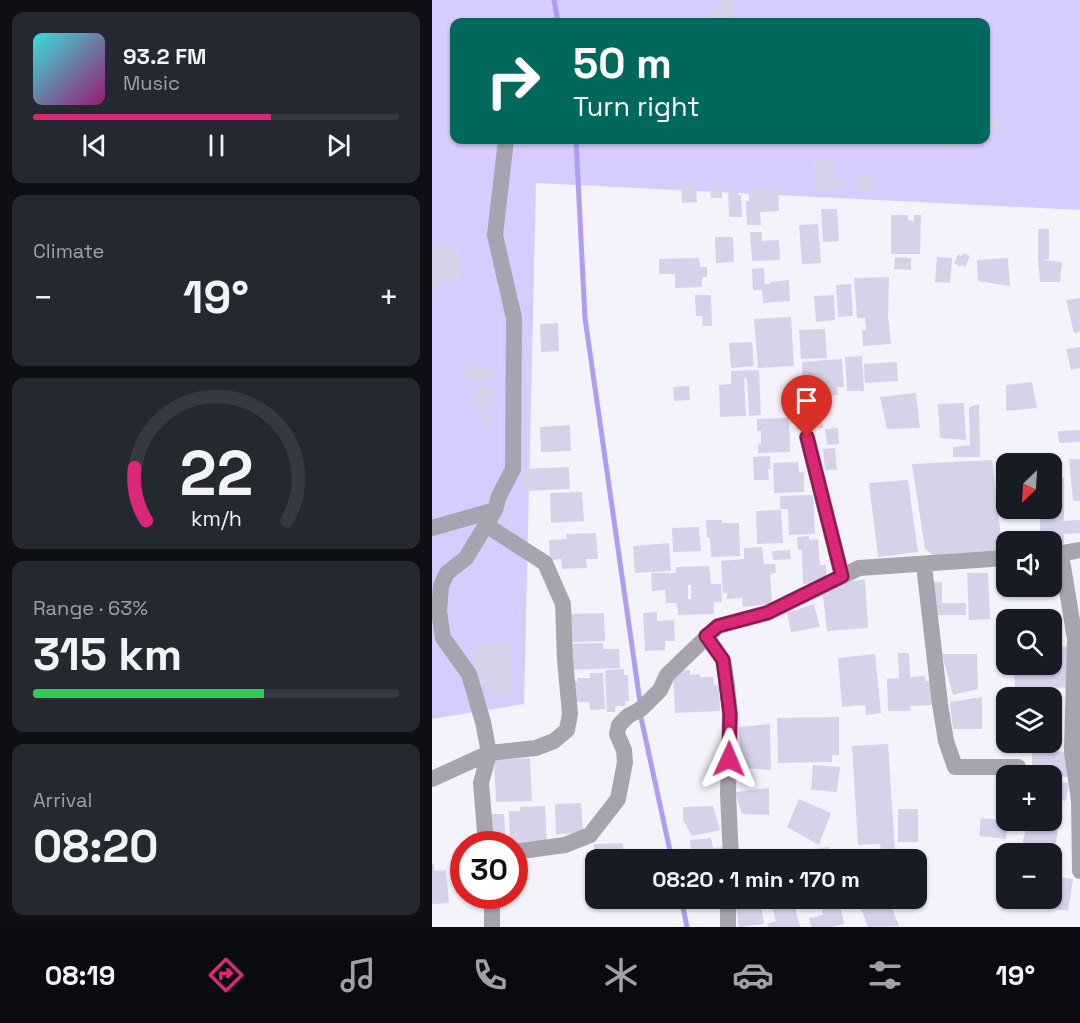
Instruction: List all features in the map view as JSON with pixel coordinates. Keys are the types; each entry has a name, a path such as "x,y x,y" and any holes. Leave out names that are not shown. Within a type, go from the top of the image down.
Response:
{"street":[{"path":"485,831 481,783 489,753 483,722 469,674 443,638 439,611 441,586 447,573 466,558 495,510 499,496 513,469 514,318 495,235 506,144"},
{"path":"807,437 842,576"},
{"path":"432,528 495,510"},
{"path":"432,779 489,753 536,748 554,741 567,729 570,714 563,604 544,563 486,525"},
{"path":"1062,553 1080,550"},
{"path":"528,850 565,845 590,835 618,799 625,762 624,750 617,734 619,725 660,690 667,675 718,626 767,613 859,568 996,559"},
{"path":"924,565 939,704 952,761 955,767 996,767"},
{"path":"1062,581 1075,639 1072,752 1079,800 1080,870"},
{"path":"706,636 723,660 727,685 730,714 728,793 731,849"},
{"path":"492,909 492,927"},
{"path":"728,909 728,927"}],"shaded area":[{"path":"432,0 1080,0 1080,210 536,183 524,704 432,719"}],"building":[{"path":"721,0 738,0 730,18 708,18 711,12 715,13"},
{"path":"1000,118 1001,130 990,130 990,119"},
{"path":"944,144 959,144 959,148 944,148"},
{"path":"832,159 834,179 843,178 844,188 816,191 814,160"},
{"path":"872,173 873,190 854,191 856,174"},
{"path":"696,181 697,202 682,203 681,182"},
{"path":"710,186 722,186 722,198 711,198"},
{"path":"738,186 738,195 741,195 742,217 729,217 728,187"},
{"path":"778,186 779,211 760,212 761,225 747,225 746,201 749,201 749,188"},
{"path":"821,209 837,209 839,241 823,242"},
{"path":"891,215 908,215 908,220 914,221 914,215 921,215 920,254 891,254"},
{"path":"818,224 821,263 802,264 799,225"},
{"path":"1038,229 1049,229 1049,259 1042,260 1062,262 1060,282 1040,282"},
{"path":"750,232 762,232 762,241 779,240 780,260 752,261"},
{"path":"715,237 733,237 734,262 716,263"},
{"path":"458,247 459,279 442,280 442,289 432,289 432,248"},
{"path":"963,253 970,256 965,267 961,265 960,267 954,263 958,254 962,256"},
{"path":"895,257 911,258 911,270 894,269"},
{"path":"937,257 952,258 950,283 935,282"},
{"path":"699,258 700,267 707,267 707,277 702,277 702,287 675,288 675,274 659,274 659,259"},
{"path":"1008,258 1010,286 978,281 977,260"},
{"path":"764,268 765,284 789,280 790,301 763,303 762,290 753,290 752,269"},
{"path":"889,277 888,317 891,344 863,346 862,330 866,330 865,318 857,318 854,278"},
{"path":"851,284 853,316 838,317 836,285"},
{"path":"695,295 711,295 712,326 703,326 702,316 696,316"},
{"path":"834,295 835,320 816,322 814,296"},
{"path":"1080,298 1080,332 1074,333 1066,300"},
{"path":"791,317 794,366 758,368 754,319"},
{"path":"558,323 559,351 541,352 540,324"},
{"path":"825,329 827,358 801,359 799,330"},
{"path":"752,342 754,366 731,368 729,343"},
{"path":"1080,347 1080,368 1071,370 1066,349"},
{"path":"862,356 864,391 847,391 845,357"},
{"path":"842,359 844,387 837,387 838,395 810,397 809,386 803,386 802,362"},
{"path":"897,362 898,381 865,383 864,364"},
{"path":"467,365 493,367 492,381 466,379"},
{"path":"759,370 761,415 749,416 747,379 744,378 746,416 720,417 719,385 731,384 731,371"},
{"path":"1032,382 1037,408 1006,411 1006,385"},
{"path":"473,386 493,387 492,409 472,408"},
{"path":"689,386 690,400 674,401 673,387"},
{"path":"916,393 920,428 887,429 880,397"},
{"path":"964,403 966,440 940,438 938,404"},
{"path":"979,404 980,457 953,457 953,447 970,445 969,407"},
{"path":"822,409 823,428 797,429 796,411"},
{"path":"478,411 491,412 491,426 481,426 481,418 477,416"},
{"path":"789,418 790,452 758,453 761,431 757,431 757,419"},
{"path":"570,425 571,451 541,452 540,427"},
{"path":"838,428 839,444 827,445 825,429"},
{"path":"1080,430 1080,442 1059,443 1058,431"},
{"path":"835,448 837,470 825,470 823,449"},
{"path":"770,456 769,480 754,480 753,457"},
{"path":"1069,459 1080,459 1080,501 1073,501"},
{"path":"992,460 996,519 999,519 1000,531 996,531 996,555 938,559 925,549 912,464"},
{"path":"798,462 799,472 804,472 804,492 774,493 773,463"},
{"path":"569,467 570,489 523,491 522,469"},
{"path":"1062,478 1064,478 1064,521 1080,520 1080,533 1064,534 1064,547 1062,547 1062,531 1040,531 1040,519 1062,519"},
{"path":"908,480 918,552 878,557 869,483"},
{"path":"582,492 584,521 551,523 550,493"},
{"path":"813,495 815,534 789,535 788,509 780,509 780,496"},
{"path":"781,510 783,543 757,544 756,511"},
{"path":"706,520 739,523 740,556 711,557"},
{"path":"699,527 701,551 673,552 672,528"},
{"path":"596,533 598,559 586,559 587,568 562,569 561,559 550,560 549,540 567,539 566,534"},
{"path":"809,536 809,540 818,539 820,565 826,565 827,583 803,584 802,550 798,550 797,537"},
{"path":"669,543 671,571 635,573 633,546"},
{"path":"762,547 764,564 775,564 776,573 770,574 772,604 743,607 742,598 727,599 727,593 723,593 721,561 744,559 744,548"},
{"path":"790,550 791,559 773,560 772,551"},
{"path":"709,566 711,584 721,584 722,602 714,602 714,614 678,615 677,603 666,603 665,590 652,591 651,573 676,573 676,567","holes":["688,585 691,585 691,599 688,599"]},
{"path":"967,573 988,573 990,619 969,620"},
{"path":"865,579 868,628 827,631 822,587"},
{"path":"930,582 942,582 942,603 966,603 966,615 931,615"},
{"path":"814,604 820,627 791,632 787,613"},
{"path":"657,612 657,621 674,620 675,641 665,641 665,650 645,651 643,613"},
{"path":"604,613 605,641 572,642 571,614"},
{"path":"510,643 513,693 492,694 492,690 488,690 488,685 482,685 482,678 476,679 474,645"},
{"path":"603,643 603,649 619,649 620,668 569,670 568,644"},
{"path":"1062,646 1070,646 1072,687 1015,687 1014,675 1062,675"},
{"path":"898,653 909,653 910,677 925,676 926,681 933,681 934,705 910,706 911,711 888,711 887,679 899,678"},
{"path":"875,654 881,713 866,715 865,705 842,707 838,658"},
{"path":"942,654 977,654 978,689 953,695"},
{"path":"624,669 624,675 628,675 629,701 625,701 626,706 615,706 615,712 607,712 605,670"},
{"path":"690,670 690,675 700,674 700,677 713,677 714,686 719,685 720,711 675,713 673,671"},
{"path":"590,673 603,673 605,709 590,710 589,702 577,702 572,681 578,681 577,678 590,678"},
{"path":"982,697 982,729 953,729 950,702"},
{"path":"839,717 839,755 832,755 832,762 778,763 777,718"},
{"path":"770,724 771,770 743,768 738,727"},
{"path":"888,744 895,849 881,849 880,844 858,845 852,746"},
{"path":"1068,752 1067,777 1062,777 1062,765 1032,765 1032,753"},
{"path":"530,758 532,801 496,802 494,760"},
{"path":"813,765 840,767 837,792 811,790"},
{"path":"1062,782 1069,783 1066,801 1062,800"},
{"path":"769,788 769,815 742,814 735,792"},
{"path":"799,799 831,813 819,845 787,827"},
{"path":"581,803 583,833 556,834 555,804"},
{"path":"545,806 547,843 528,844 528,831 510,831 509,811 520,811 520,807"},
{"path":"713,806 720,830 692,836 683,820 683,807"},
{"path":"898,809 918,809 918,842 898,842"},
{"path":"489,814 504,814 505,831 490,831"},
{"path":"981,818 996,820 996,831 1007,831 1006,839 979,836"},
{"path":"1025,831 1058,831 1056,843 1022,843"},
{"path":"711,838 713,848 724,847 724,849 691,849 690,840"},
{"path":"623,843 623,849 594,849 594,844"},
{"path":"432,864 434,864 434,871 446,870 449,903 432,904"},
{"path":"1062,877 1073,879 1068,911 1055,909 1062,909"},
{"path":"736,909 762,909 764,924 739,927"},
{"path":"773,909 795,909 800,927 768,927 767,924 776,921"},
{"path":"822,909 841,909 844,924 831,927 811,927 809,918 823,915"},
{"path":"861,909 892,909 899,926 868,927"}],"waterway":[{"path":"554,0 557,18"},
{"path":"576,144 585,318 640,713 670,849"},
{"path":"683,909 687,927"}],"route":[{"path":"729,759 730,714 723,660 706,636 718,626 767,613 842,576 807,437"}]}
